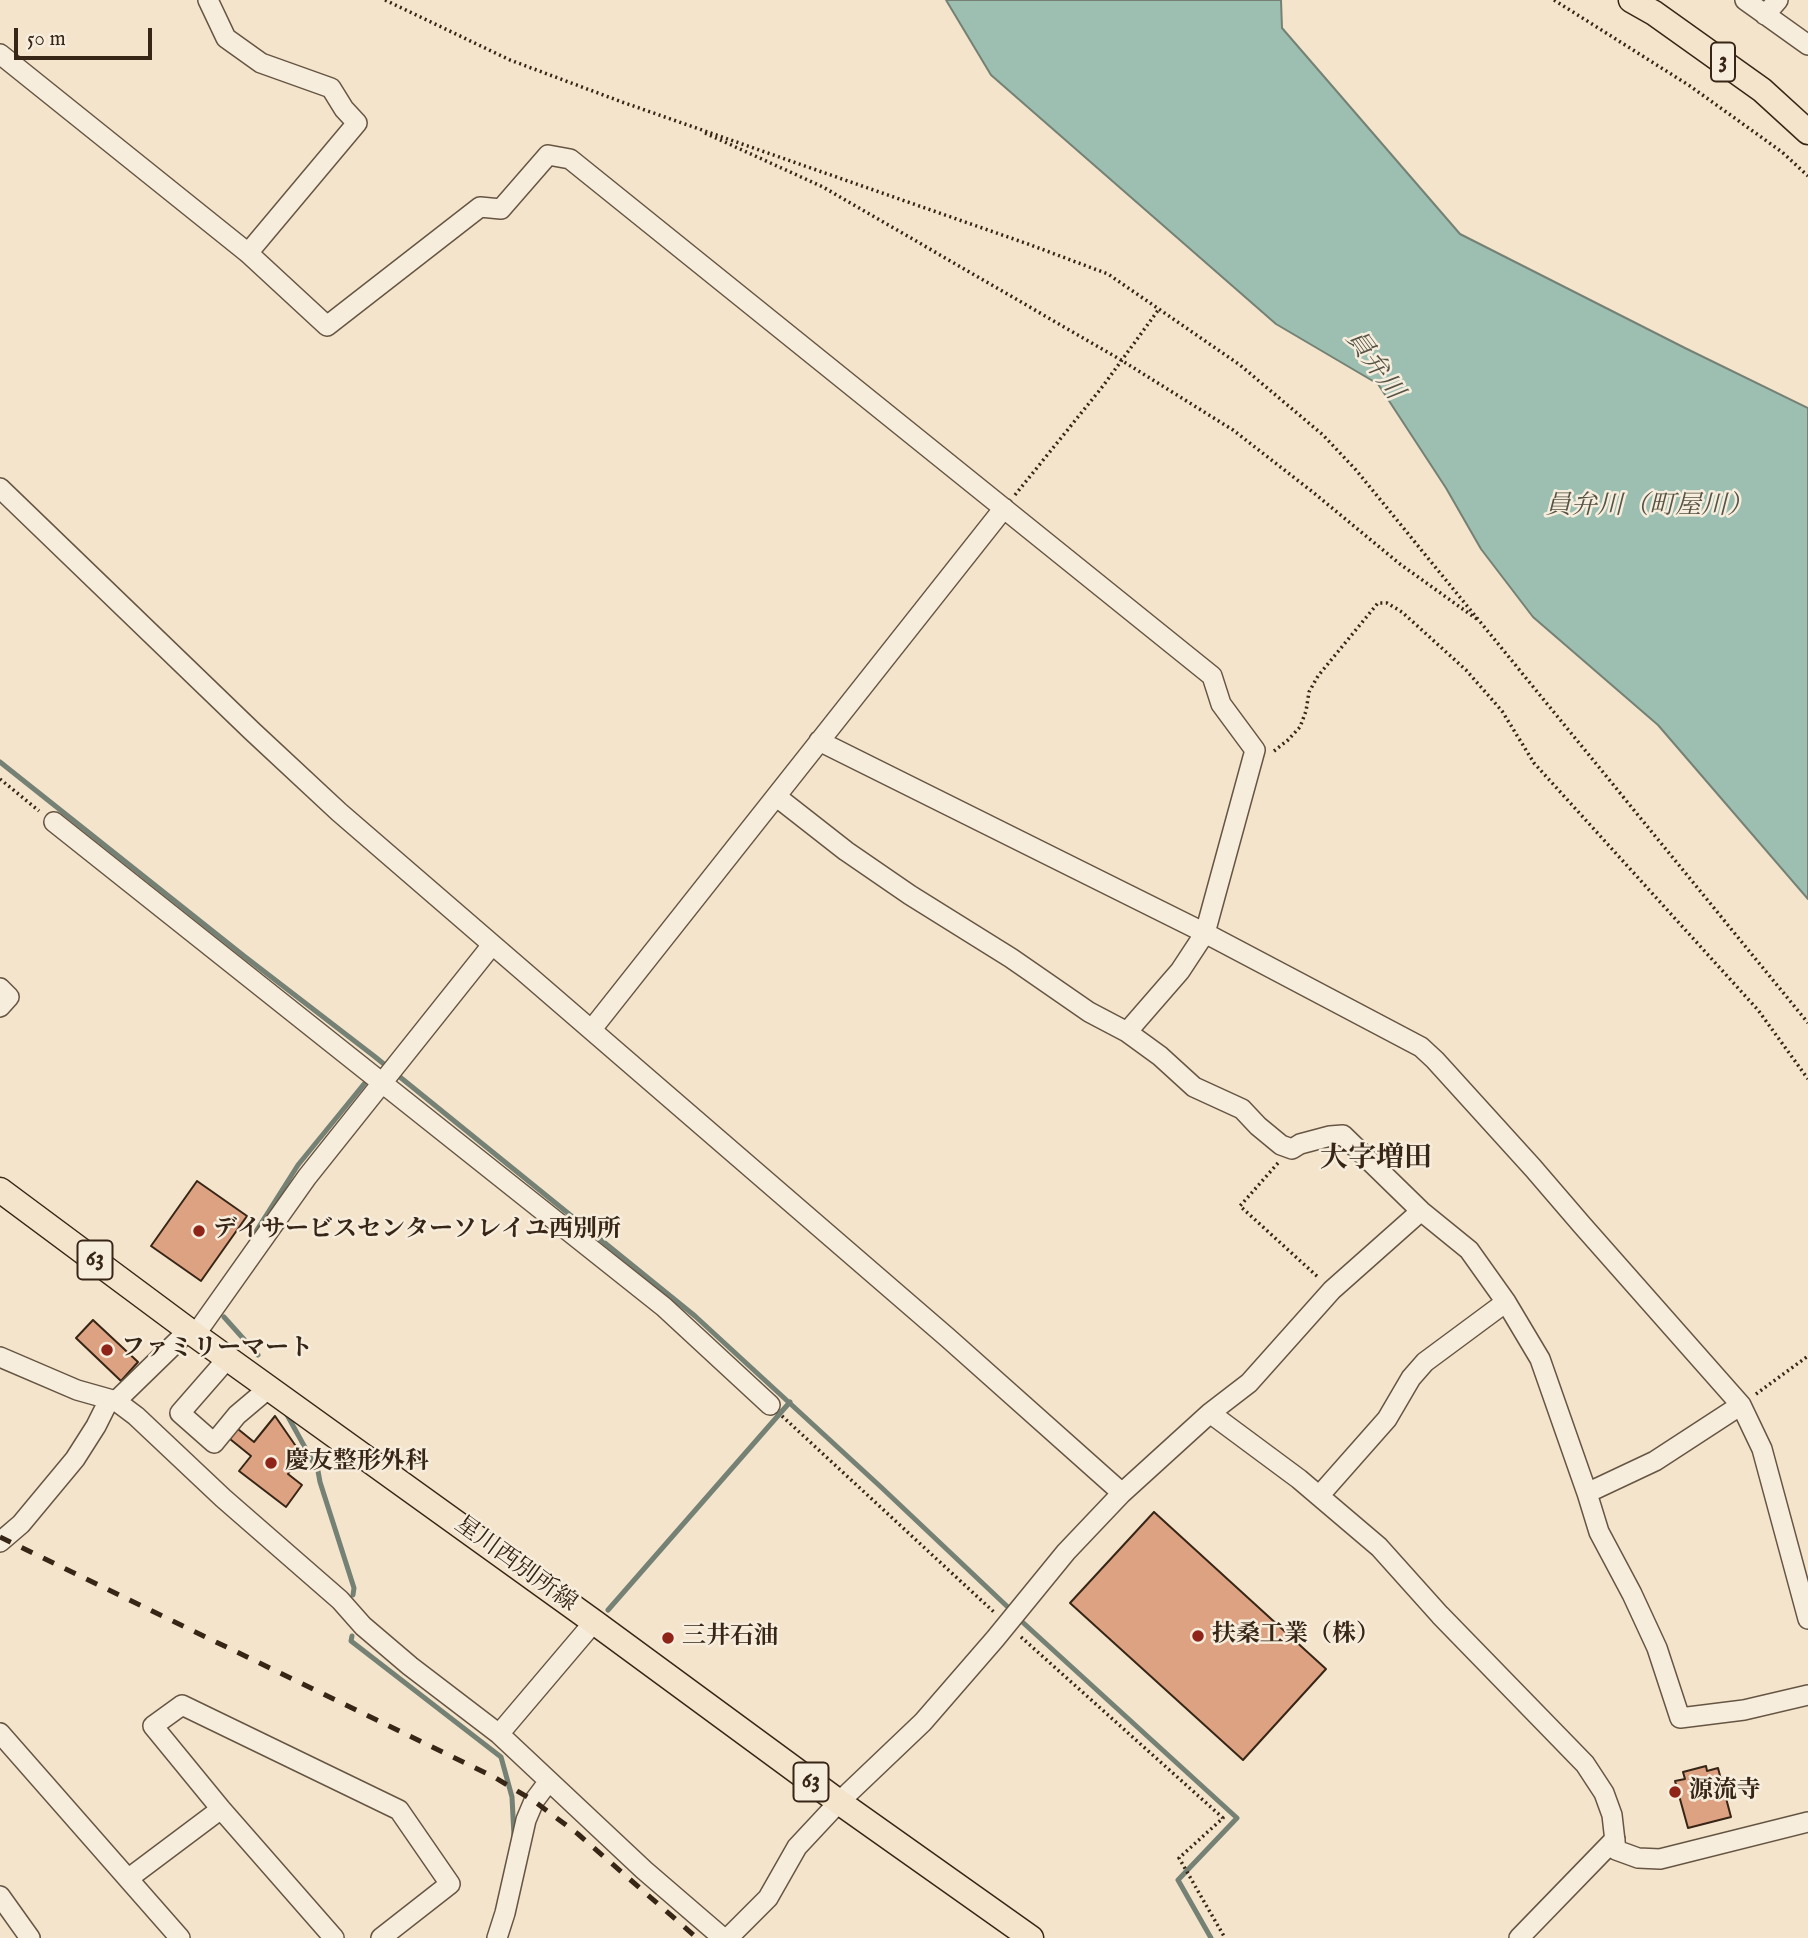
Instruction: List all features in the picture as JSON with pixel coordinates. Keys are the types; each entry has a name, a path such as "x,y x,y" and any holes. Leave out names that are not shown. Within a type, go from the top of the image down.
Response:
{"main road":[{"name":"3","path":"1631,0 1658,6 1762,90 1808,132"},
{"name":"星川西別所線","path":"0,1190 268,1388 1031,1938"}],"street":[{"path":"208,0 226,37 261,63 331,88 344,109 358,123 248,253"},
{"path":"1745,0 1808,46"},
{"path":"1765,15 1778,0"},
{"path":"0,54 248,253 327,326 480,207 501,209 548,155 570,159 1212,676 1221,704 1255,750 1205,933 1180,971 1127,1032"},
{"path":"0,488 340,812 937,1329 1122,1493"},
{"path":"592,1029 1004,509"},
{"path":"820,741 1205,933 1421,1047 1533,1168 1741,1405 1762,1449 1808,1619"},
{"path":"777,797 846,851 910,895 1011,958 1089,1012 1127,1032 1160,1056 1194,1087 1242,1109 1281,1145 1292,1149 1300,1144 1343,1135 1421,1211 1469,1250 1506,1302 1540,1359 1599,1532 1657,1648 1680,1718 1744,1710 1808,1695"},
{"path":"54,822 664,1307 770,1405"},
{"path":"0,1542 21,1524 75,1459 112,1401 192,1332 307,1177 492,945"},
{"path":"0,988 9,997 0,1007"},
{"path":"0,1357 77,1390 112,1401 136,1416 340,1600 363,1626 499,1734 644,1870 725,1938 768,1898 797,1847 839,1802 923,1722 1066,1552 1122,1493 1210,1413 1249,1383 1332,1290 1421,1211"},
{"path":"1319,1496 1387,1419 1411,1378 1425,1362 1506,1302"},
{"path":"214,1443 180,1413 228,1358"},
{"path":"196,1472 214,1443 237,1415 268,1388"},
{"path":"1587,1493 1655,1461 1741,1405"},
{"path":"1210,1413 1319,1496 1379,1547 1440,1615 1585,1764 1604,1793 1612,1815 1616,1850 1638,1858 1660,1859 1808,1822"},
{"path":"499,1734 594,1622"},
{"path":"334,1938 221,1809 153,1726 182,1705 399,1810 450,1884 381,1938"},
{"path":"0,1733 180,1938"},
{"path":"497,1938 526,1820 534,1801 549,1781"},
{"path":"129,1878 221,1809"},
{"path":"1519,1938 1615,1839"},
{"path":"0,1896 30,1938"}],"path":[{"path":"385,0 510,60 1108,274 1240,365 1323,435 1356,470 1808,1023"},
{"path":"1554,0 1690,86 1782,152 1808,176"},
{"path":"684,124 823,187 1121,360 1233,430 1400,564 1483,625"},
{"path":"1004,509 1159,309"},
{"path":"1251,765 1288,740 1300,727 1309,692 1318,676 1378,603 1387,603 1402,612 1466,670 1502,711 1534,763 1758,1010 1808,1079"},
{"path":"0,779 54,822"},
{"path":"1292,1149 1240,1206 1332,1290"},
{"path":"1741,1405 1808,1356"},
{"path":"789,1422 1013,1617 1223,1818 1179,1858 1225,1938"}],"water":[{"name":"員弁川（町屋川）","path":"946,0 1281,0 1282,28 1460,234 1808,408 1808,899 1658,725 1533,617 1481,549 1446,488 1378,384 1276,324 991,75"}],"building":[{"name":"デイサービスセンターソレイユ西別所","path":"197,1181 247,1216 201,1281 151,1246"},
{"name":"ファミリーマート","path":"93,1320 138,1362 121,1381 76,1338"},
{"name":"慶友整形外科","path":"275,1416 302,1455 288,1474 302,1485 286,1507 239,1471 251,1456 225,1435 233,1425 254,1442"},
{"name":"扶桑工業（株）","path":"1154,1512 1326,1669 1243,1760 1070,1603"},
{"path":"1706,1766 1707,1771 1718,1768 1731,1817 1688,1828 1675,1781 1685,1779 1683,1772"}],"waterway":[{"path":"0,762 374,1056 695,1316 1012,1611"},
{"path":"255,1233 298,1165 364,1084"},
{"path":"224,1317 258,1355"},
{"path":"608,1610 790,1402"},
{"path":"286,1413 318,1471 354,1588 353,1595"},
{"path":"1018,1618 1237,1818 1178,1880 1211,1938"},
{"path":"352,1636 351,1641 501,1757 512,1797 514,1836"}],"railway":[{"path":"0,1537 494,1777 534,1801 578,1834 697,1938"}],"place":[{"name":"デイサービスセンターソレイユ西別所","path":"199,1231"},
{"name":"ファミリーマート","path":"107,1350"},
{"name":"慶友整形外科","path":"271,1463"},
{"name":"扶桑工業（株）","path":"1198,1636"},
{"name":"三井石油","path":"668,1638"},
{"name":"源流寺","path":"1675,1792"}],"district":[{"name":"大字増田","path":"1376,1160"}],"water label":[{"name":"員弁川","path":"1373,366"}]}
